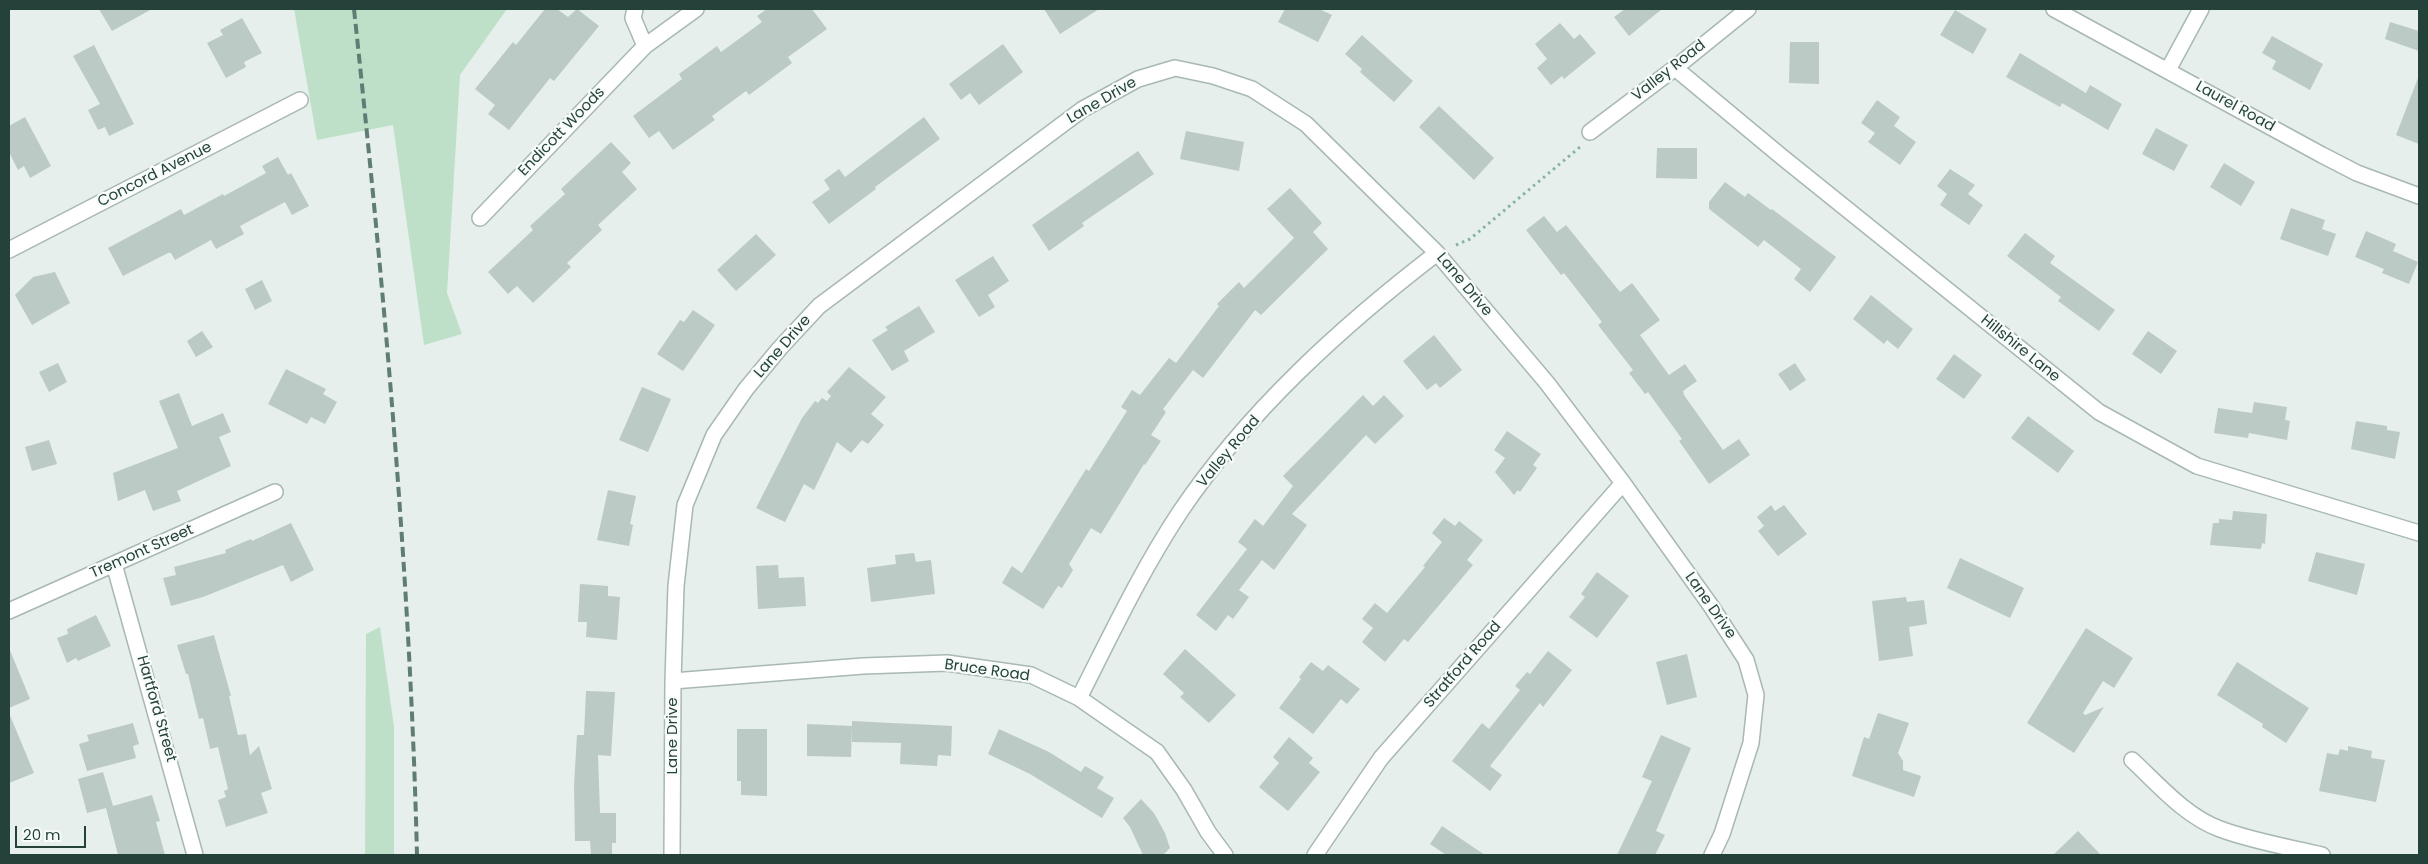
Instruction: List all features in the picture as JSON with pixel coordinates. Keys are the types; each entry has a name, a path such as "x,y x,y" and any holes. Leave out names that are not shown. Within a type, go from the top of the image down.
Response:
{"street":[{"path":"635,9 633,18 645,46"},
{"name":"Endicott Woods","path":"480,218 645,46 696,9"},
{"name":"Valley Road","path":"1590,132 1675,68 1748,9"},
{"name":"Laurel Road","path":"2054,9 2348,168 2419,196"},
{"path":"2168,70 2201,9"},
{"name":"Lane Drive","path":"672,855 673,681 676,586 684,505 714,435 746,389 780,348 819,306 1083,109 1138,78 1175,68 1213,76 1252,90 1306,124 1438,253 1547,383 1623,483 1711,606 1746,660 1756,695 1751,742 1722,834 1712,855"},
{"name":"Hillshire Lane","path":"1675,68 1782,157 2100,412 2198,466 2419,533"},
{"name":"Concord Avenue","path":"9,250 300,100"},
{"name":"Valley Road","path":"1079,698 1144,570 1181,511 1216,464 1256,418 1351,323 1438,253"},
{"name":"Stratford Road","path":"1315,855 1381,758 1623,483"},
{"name":"Tremont Street","path":"9,611 275,492"},
{"name":"Hartford Street","path":"114,564 195,855"},
{"name":"Bruce Road","path":"673,681 863,666 947,664 1031,675 1079,698 1157,752 1184,790 1208,832 1225,855"},
{"path":"2132,760 2173,799 2202,820 2220,829 2322,855"}],"path":[{"path":"1438,253 1470,239 1578,151 1590,132"}],"green space":[{"path":"294,9 507,9 460,75 447,293 462,334 424,345 393,125 317,140"},
{"path":"380,627 394,727 394,855 365,855 366,634"}],"building":[{"path":"99,9 152,9 112,31"},
{"path":"545,9 557,9 568,17 577,9 599,26 554,81 550,78 509,130 488,114 495,105 475,89 513,42 516,45"},
{"path":"767,9 812,9 827,29 788,57 792,63 749,95 746,91 712,116 715,120 673,150 659,131 649,138 633,116 682,79 679,74 717,46 721,52 762,22 757,16"},
{"path":"1044,9 1099,9 1060,34"},
{"path":"1285,9 1319,9 1332,15 1318,42 1278,22"},
{"path":"1625,9 1662,9 1629,36 1614,17"},
{"path":"1955,10 1987,29 1973,54 1940,35"},
{"path":"242,18 262,53 244,62 246,67 226,78 207,43 223,35 220,30"},
{"path":"2390,22 2419,31 2419,51 2385,39"},
{"path":"1560,23 1574,39 1580,34 1596,53 1564,79 1562,76 1551,85 1537,68 1547,59 1535,44"},
{"path":"1362,35 1413,81 1394,102 1360,72 1362,69 1345,54"},
{"path":"2272,36 2323,64 2310,90 2272,69 2276,61 2262,53"},
{"path":"1790,42 1819,42 1819,84 1789,83"},
{"path":"1003,44 1023,72 979,105 970,93 961,100 949,84"},
{"path":"94,45 134,124 109,136 105,127 98,130 88,110 100,104 73,56"},
{"path":"2020,53 2086,93 2090,85 2122,104 2108,130 2062,103 2060,107 2006,77"},
{"path":"2419,78 2419,144 2396,135"},
{"path":"1877,100 1900,117 1894,126 1916,142 1900,165 1868,142 1875,133 1861,123"},
{"path":"1439,106 1494,158 1474,180 1419,127"},
{"path":"25,117 51,166 30,178 24,166 18,170 9,152 9,126"},
{"path":"924,117 940,139 829,224 812,202 830,189 824,180 839,169 845,177"},
{"path":"2156,128 2188,145 2174,171 2142,154"},
{"path":"1186,131 1244,142 1239,171 1180,159"},
{"path":"611,142 631,163 622,172 637,189 598,225 602,230 567,263 571,267 533,303 517,286 508,294 488,272 533,230 530,226 565,194 561,189"},
{"path":"1657,148 1697,148 1697,179 1656,178"},
{"path":"1138,151 1154,174 1082,223 1084,226 1049,251 1032,225"},
{"path":"278,157 288,175 291,173 309,206 292,215 285,202 240,226 244,234 216,249 211,240 175,260 171,253 168,253 123,276 108,248 181,209 184,215 223,194 224,196 266,173 262,166"},
{"path":"2224,163 2255,182 2241,206 2210,187"},
{"path":"1950,169 1975,185 1968,194 1983,205 1969,225 1940,205 1947,194 1937,186"},
{"path":"1725,182 1745,197 1748,193 1772,209 1836,257 1810,292 1794,279 1801,269 1764,240 1758,247 1709,209 1709,202"},
{"path":"1290,188 1322,223 1313,232 1328,249 1261,315 1255,310 1203,378 1193,370 1163,409 1166,412 1151,435 1161,441 1144,464 1101,534 1091,528 1069,564 1073,570 1062,588 1058,586 1043,609 1002,583 1012,566 1022,573 1086,469 1089,471 1127,411 1121,407 1132,390 1140,395 1169,358 1176,363 1219,306 1217,304 1239,282 1244,288 1294,238 1267,209"},
{"path":"2291,208 2325,220 2322,229 2336,234 2328,256 2280,239"},
{"path":"1544,216 1557,232 1566,225 1620,292 1632,283 1660,320 1640,335 1669,375 1685,364 1697,381 1683,391 1684,395 1723,450 1739,439 1750,455 1709,484 1679,441 1682,439 1648,392 1645,394 1629,373 1633,370 1598,325 1602,322 1564,273 1561,275 1526,230"},
{"path":"2366,231 2396,244 2393,251 2418,262 2409,284 2382,273 2384,269 2355,257"},
{"path":"2025,233 2055,256 2050,263 2115,310 2099,331 2058,301 2061,297 2007,256"},
{"path":"756,234 776,255 736,291 717,270"},
{"path":"993,256 1009,281 988,295 995,307 979,317 955,280"},
{"path":"55,272 70,303 32,325 15,295 33,277"},
{"path":"262,280 272,301 255,310 245,289"},
{"path":"1871,295 1913,329 1898,349 1887,340 1884,344 1853,319"},
{"path":"919,306 935,332 904,351 909,361 892,371 872,340 888,330 885,327"},
{"path":"693,310 715,325 683,371 657,354 680,320 684,322"},
{"path":"202,331 213,347 196,357 187,341"},
{"path":"2148,331 2177,351 2161,374 2132,354"},
{"path":"1434,335 1462,370 1440,388 1436,383 1427,390 1403,361"},
{"path":"1954,354 1982,375 1964,399 1936,379"},
{"path":"58,363 67,382 49,392 39,372"},
{"path":"1795,363 1806,380 1790,391 1778,374"},
{"path":"849,367 886,397 871,414 884,425 868,444 862,440 851,453 837,442 814,490 804,484 785,522 756,508 802,418 815,401 818,403 822,398 827,401 831,396 827,392"},
{"path":"286,369 326,389 323,394 337,402 325,424 311,417 307,424 268,404"},
{"path":"642,387 671,399 648,452 619,440"},
{"path":"179,393 192,426 223,413 231,432 219,437 231,466 177,491 181,501 153,511 145,490 118,501 113,473 178,448 159,401"},
{"path":"1363,395 1373,406 1384,395 1404,416 1375,444 1366,435 1292,514 1307,525 1274,570 1262,560 1239,590 1249,597 1233,619 1228,615 1216,631 1196,615 1247,549 1238,542 1255,519 1263,526 1293,486 1283,476"},
{"path":"2254,402 2287,407 2285,420 2290,421 2287,440 2249,433 2248,438 2214,433 2218,408 2252,413"},
{"path":"2028,416 2074,451 2058,473 2011,438"},
{"path":"2356,421 2387,426 2387,430 2400,432 2395,459 2351,449"},
{"path":"1507,431 1541,454 1533,465 1537,468 1520,492 1518,490 1514,495 1495,472 1505,458 1494,450"},
{"path":"49,440 57,464 32,471 25,447"},
{"path":"608,490 636,496 630,524 633,525 629,546 597,540"},
{"path":"1771,505 1775,511 1784,505 1807,534 1778,556 1758,531 1764,526 1757,517"},
{"path":"2233,511 2267,514 2265,544 2262,543 2261,549 2210,545 2213,523 2219,523 2219,519 2232,520"},
{"path":"1444,518 1455,526 1459,521 1483,540 1467,560 1473,565 1408,642 1404,639 1385,662 1362,642 1373,628 1362,619 1375,603 1387,613 1425,567 1423,566 1442,542 1432,533"},
{"path":"291,523 314,570 291,582 283,565 203,597 171,606 163,578 176,575 174,567 226,553 225,550 251,539 252,541"},
{"path":"2316,552 2365,564 2357,595 2308,581"},
{"path":"914,553 916,562 931,560 935,594 871,602 867,568 896,564 895,555"},
{"path":"1960,558 2024,588 2010,618 1947,588"},
{"path":"778,565 779,578 804,577 806,606 758,609 756,566"},
{"path":"1597,572 1629,596 1597,638 1569,617 1585,597 1581,594"},
{"path":"580,584 608,586 608,596 620,597 617,640 586,637 587,622 578,622"},
{"path":"1906,597 1907,602 1924,600 1927,624 1909,627 1913,656 1879,661 1872,601"},
{"path":"96,615 111,646 78,661 76,658 67,663 57,638 68,634 67,629"},
{"path":"2086,628 2133,658 2114,688 2103,681 2083,713 2085,715 2104,707 2074,753 2027,723"},
{"path":"214,635 231,696 229,696 238,735 246,734 250,755 259,746 272,789 261,793 268,813 226,827 218,800 226,797 224,791 228,789 218,747 210,749 203,718 199,719 188,674 186,674 177,645"},
{"path":"9,648 30,699 9,708"},
{"path":"1185,649 1236,695 1209,723 1180,697 1184,693 1163,674"},
{"path":"1548,651 1572,670 1543,707 1540,703 1490,766 1502,775 1490,791 1452,761 1482,723 1489,729 1520,690 1515,686 1527,672 1530,674"},
{"path":"1687,654 1697,697 1667,705 1656,662"},
{"path":"1311,662 1323,671 1328,665 1360,689 1347,704 1341,699 1313,734 1279,708"},
{"path":"2237,662 2309,708 2286,743 2262,727 2263,724 2217,695"},
{"path":"586,691 615,692 611,756 598,755 600,813 616,813 616,843 612,843 612,855 591,855 590,841 575,841 574,785 577,735 584,735"},
{"path":"9,713 34,773 9,783"},
{"path":"1878,713 1909,723 1898,753 1903,761 1903,770 1921,776 1914,797 1852,776 1864,737 1869,739"},
{"path":"852,721 952,726 951,756 938,755 937,766 900,764 901,743 852,742"},
{"path":"133,723 139,744 133,746 136,758 87,771 79,744 89,741 87,735"},
{"path":"807,724 852,726 851,757 807,756"},
{"path":"737,729 767,729 767,796 741,795 741,781 737,781"},
{"path":"999,729 1049,752 1081,772 1085,766 1104,777 1097,788 1114,798 1102,818 1030,774 988,754"},
{"path":"1661,735 1691,748 1656,831 1665,835 1655,855 1617,855 1652,781 1642,777"},
{"path":"1289,737 1313,758 1309,763 1320,772 1288,811 1259,787 1279,763 1273,757"},
{"path":"2348,746 2372,751 2371,758 2385,760 2376,802 2319,791 2327,753 2338,755 2340,749 2348,751"},
{"path":"103,772 113,806 152,795 160,821 156,822 165,855 118,855 106,808 87,813 78,779"},
{"path":"1141,799 1154,813 1165,833 1170,848 1163,855 1143,855 1130,827 1123,818"},
{"path":"1442,826 1485,855 1446,855 1430,844"},
{"path":"2078,831 2101,855 2053,855"}],"railway":[{"path":"354,9 376,220 402,537 414,749 417,855"}]}
